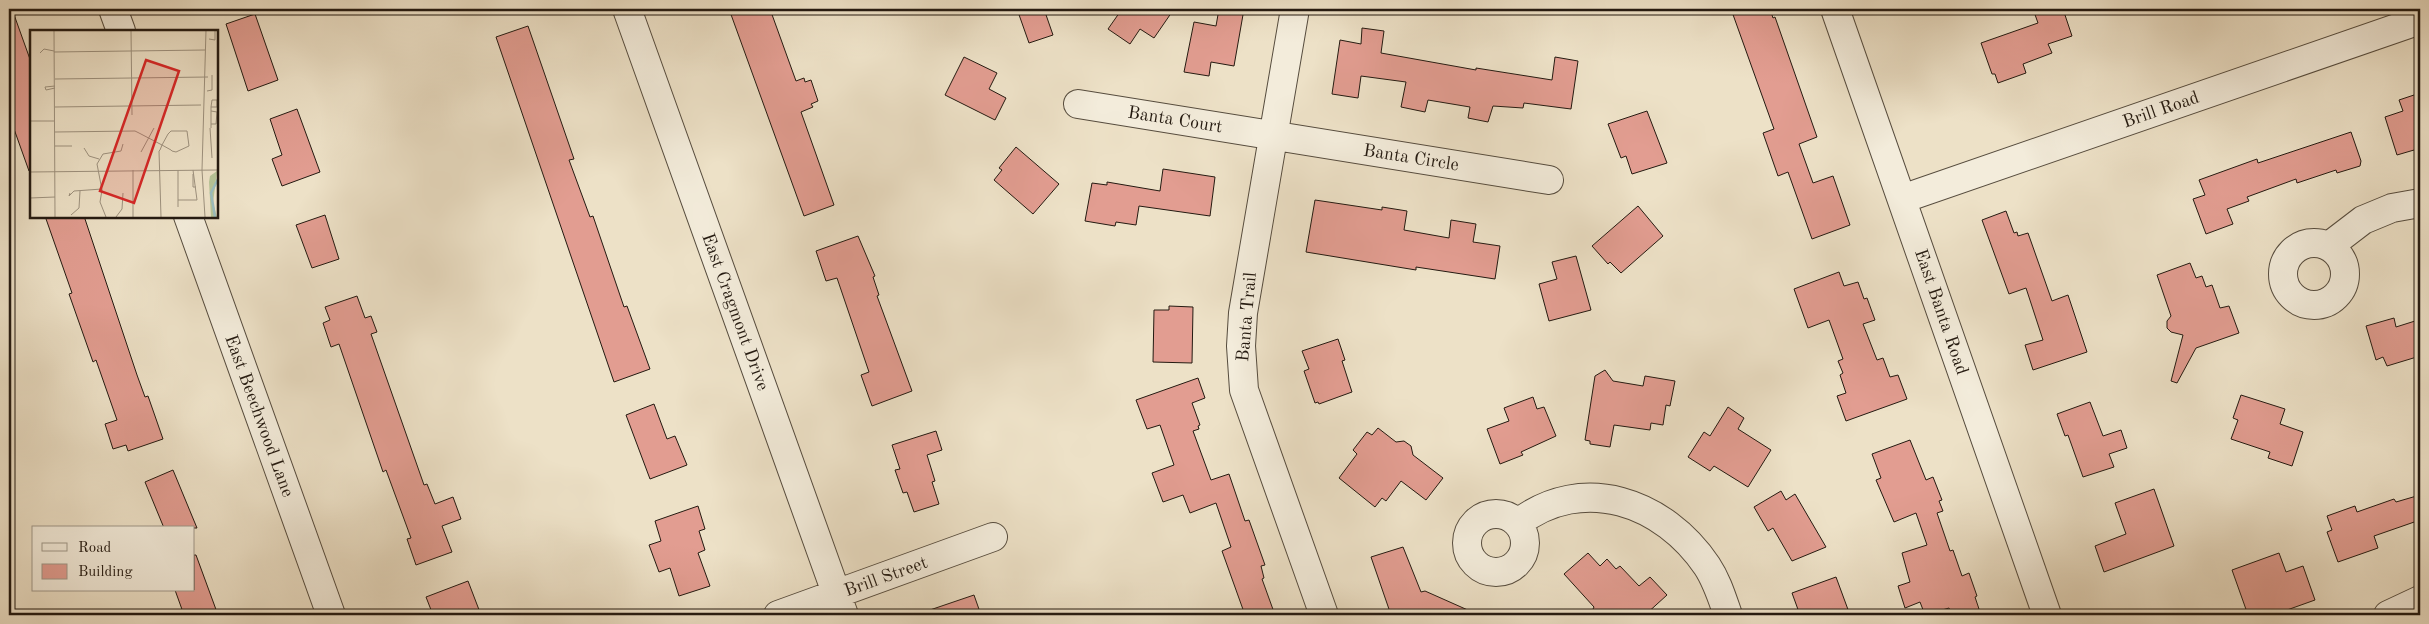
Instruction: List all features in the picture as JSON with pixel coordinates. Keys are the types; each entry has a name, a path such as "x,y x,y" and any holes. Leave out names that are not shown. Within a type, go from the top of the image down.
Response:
{"street":[{"path":"113,9 121,30"},
{"name":"East Cragmont Drive","path":"627,9 840,605"},
{"name":"Banta Trail","path":"1295,9 1272,136 1244,313 1241,346 1244,390 1324,615"},
{"name":"East Banta Road","path":"1835,9 2047,615"},
{"name":"Brill Road","path":"1902,199 2420,20"},
{"name":"Banta Court","path":"1078,104 1272,136"},
{"name":"Banta Circle","path":"1272,136 1549,180"},
{"path":"2329,246 2363,220 2392,208 2420,203"},
{"name":"East Beechwood Lane","path":"189,218 331,615"},
{"path":"1518,523 1544,507 1582,498 1610,498 1639,507 1674,528 1689,542 1708,567 1728,615"},
{"name":"Brill Street","path":"778,615 840,605 993,537"},
{"path":"2388,615 2420,600"}],"building":[{"path":"9,9 12,9 30,59 29,171 9,115"},
{"path":"729,9 770,9 796,81 804,78 805,82 811,80 818,101 811,104 813,107 801,112 834,205 804,216"},
{"path":"1017,9 1044,9 1053,35 1029,43"},
{"path":"1122,9 1174,9 1154,38 1140,29 1130,44 1108,29"},
{"path":"1219,9 1244,9 1234,66 1211,62 1209,76 1184,72 1194,22 1216,26"},
{"path":"1731,9 1770,9 1773,18 1775,17 1817,137 1799,144 1813,183 1833,176 1850,225 1812,239 1788,172 1778,176 1763,133 1774,129"},
{"path":"2033,9 2063,9 2072,36 2048,44 2052,53 2023,64 2026,73 1998,83 1995,74 1992,74 1981,43 2038,23"},
{"path":"255,14 278,80 248,91 226,24"},
{"path":"528,26 574,159 569,160 590,217 593,216 624,307 627,306 650,369 614,382 496,37"},
{"path":"1362,28 1384,31 1381,53 1476,70 1476,68 1552,80 1555,57 1578,61 1571,109 1524,103 1523,108 1493,106 1488,122 1468,118 1470,107 1428,100 1425,112 1401,107 1406,82 1361,76 1358,98 1332,94 1340,40 1361,44"},
{"path":"964,57 997,73 989,89 1006,98 995,120 945,95"},
{"path":"2420,93 2420,154 2416,155 2414,150 2397,155 2385,117 2403,111 2399,100"},
{"path":"297,109 320,172 282,186 272,159 282,155 270,119"},
{"path":"1647,111 1667,163 1632,174 1626,156 1621,158 1608,124"},
{"path":"2351,132 2361,161 2360,166 2337,173 2336,170 2297,183 2296,179 2247,197 2249,201 2227,209 2233,224 2206,234 2193,199 2205,195 2199,180 2257,159 2258,163"},
{"path":"1016,147 1059,184 1033,214 994,180 1002,170 999,168"},
{"path":"1163,169 1215,177 1210,216 1139,206 1136,225 1116,222 1115,226 1085,221 1092,183 1107,185 1107,182 1160,191"},
{"path":"1315,200 1382,210 1382,207 1407,211 1404,230 1449,238 1451,220 1476,224 1473,242 1500,246 1495,279 1416,267 1416,270 1306,252"},
{"path":"1638,206 1663,236 1621,273 1610,262 1608,264 1592,246"},
{"path":"2006,211 2014,233 2017,232 2018,236 2028,233 2052,301 2068,295 2087,352 2033,370 2025,345 2043,340 2026,288 2009,294 1982,220"},
{"path":"325,215 339,259 312,268 296,225"},
{"path":"46,218 85,218 137,375 145,397 148,396 163,439 128,451 126,445 113,449 105,424 117,420 96,360 93,362 69,294 72,293"},
{"path":"858,236 875,276 873,277 879,295 877,296 912,391 872,406 861,375 869,372 837,278 826,281 816,251"},
{"path":"1576,256 1591,310 1549,321 1539,284 1557,279 1552,262"},
{"path":"2190,263 2196,278 2202,276 2206,287 2212,285 2220,308 2229,306 2239,333 2196,348 2177,383 2171,381 2183,335 2171,332 2167,328 2167,321 2171,316 2157,275"},
{"path":"1839,272 1844,286 1858,282 1864,299 1867,298 1875,320 1863,324 1877,360 1883,358 1890,377 1898,375 1907,399 1846,421 1837,396 1846,393 1840,375 1843,373 1838,361 1843,359 1829,320 1808,328 1794,289"},
{"path":"357,296 365,318 371,316 377,332 371,334 424,485 427,484 435,504 453,497 461,519 442,526 452,552 416,565 407,539 411,538 386,470 383,472 339,344 331,347 323,323 330,320 325,307"},
{"path":"1169,306 1193,307 1192,363 1153,362 1154,310 1169,310"},
{"path":"2394,318 2396,327 2415,321 2417,325 2420,324 2420,356 2387,366 2383,357 2376,360 2366,326"},
{"path":"1338,339 1345,360 1342,361 1352,392 1319,404 1318,402 1315,403 1304,371 1309,369 1302,351"},
{"path":"1605,370 1613,381 1643,386 1645,376 1675,381 1670,406 1666,405 1663,425 1651,423 1650,430 1614,425 1610,447 1590,444 1590,441 1585,440 1595,376"},
{"path":"1198,378 1205,398 1192,403 1200,425 1198,426 1199,429 1193,431 1211,480 1229,474 1245,521 1249,520 1265,565 1261,566 1264,578 1262,579 1275,615 1245,615 1222,551 1231,547 1216,503 1190,513 1183,495 1163,502 1152,473 1174,465 1160,425 1147,429 1136,400"},
{"path":"2241,395 2285,409 2280,424 2303,432 2292,466 2268,458 2270,452 2231,439 2238,420 2233,418"},
{"path":"1533,397 1537,409 1544,407 1556,436 1521,452 1523,455 1500,464 1487,429 1509,421 1504,408"},
{"path":"2090,402 2103,436 2121,430 2127,448 2109,454 2114,467 2083,477 2068,435 2065,436 2057,414"},
{"path":"654,404 667,439 675,436 687,465 650,479 626,415"},
{"path":"1728,407 1744,418 1738,429 1771,450 1748,487 1714,466 1710,471 1688,457 1704,432 1710,436"},
{"path":"1378,428 1396,442 1404,441 1411,446 1413,455 1443,478 1426,500 1401,481 1386,501 1382,498 1375,507 1339,478 1357,454 1353,450 1367,432 1372,435"},
{"path":"936,431 942,450 927,455 935,481 932,482 939,504 914,512 907,492 903,493 895,470 900,469 892,445"},
{"path":"1910,440 1926,480 1933,477 1942,500 1939,501 1943,511 1937,513 1950,551 1953,550 1962,576 1969,573 1977,596 1975,597 1979,609 1961,615 1952,615 1949,608 1925,615 1920,602 1905,608 1898,586 1910,582 1902,553 1927,545 1916,513 1894,522 1876,480 1881,478 1872,454"},
{"path":"173,470 197,528 195,526 163,526 145,482"},
{"path":"2154,489 2174,546 2104,572 2095,546 2126,534 2115,503"},
{"path":"1781,491 1786,500 1795,494 1826,547 1792,561 1773,528 1768,531 1754,507"},
{"path":"2420,495 2420,520 2374,536 2378,548 2338,562 2327,532 2332,530 2327,516 2355,506 2357,512 2394,499 2396,502"},
{"path":"698,506 705,529 699,531 705,550 698,553 710,586 679,596 670,568 659,572 649,545 661,541 655,521"},
{"path":"1403,547 1421,592 1425,591 1479,615 1391,615 1371,557"},
{"path":"1588,553 1600,566 1607,559 1616,569 1620,566 1639,586 1650,577 1667,595 1645,615 1590,615 1594,607 1564,574"},
{"path":"2279,553 2286,572 2303,566 2315,600 2273,615 2248,615 2232,570"},
{"path":"196,555 218,615 184,615 176,592 195,592"},
{"path":"1836,577 1850,615 1800,615 1792,593"},
{"path":"468,581 481,615 433,615 426,597"},
{"path":"974,595 981,615 924,615 924,612"}]}
